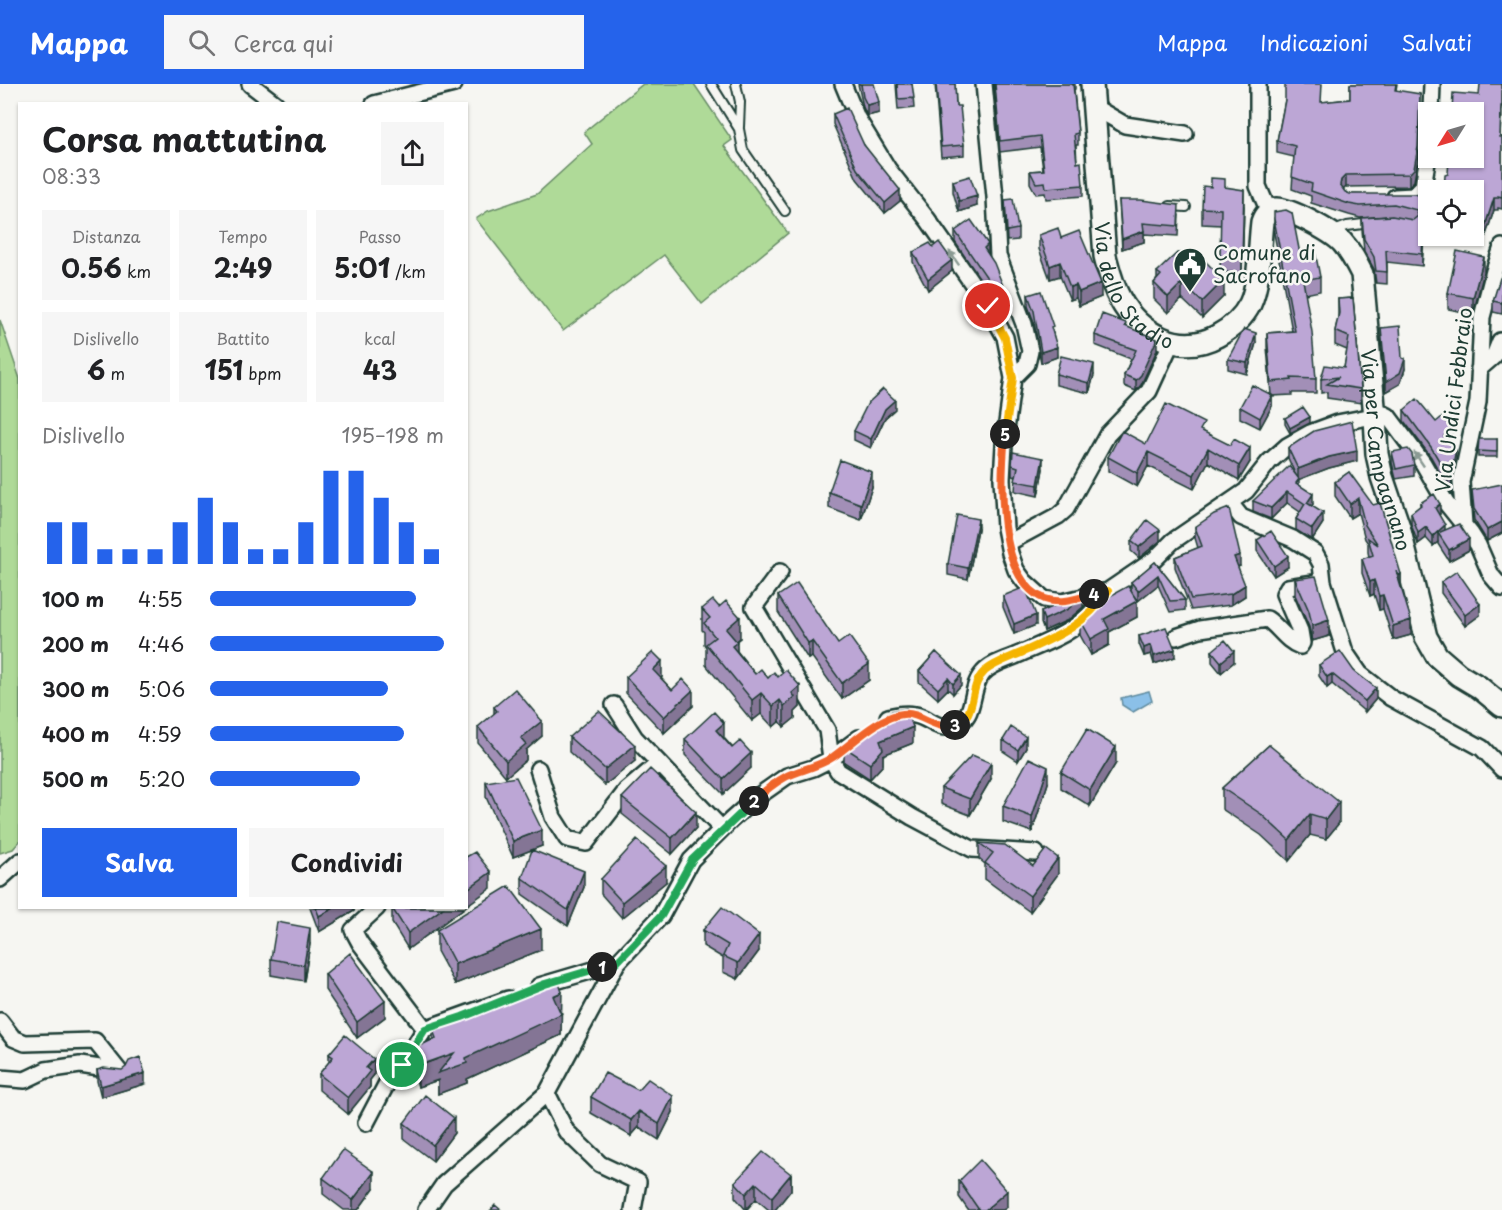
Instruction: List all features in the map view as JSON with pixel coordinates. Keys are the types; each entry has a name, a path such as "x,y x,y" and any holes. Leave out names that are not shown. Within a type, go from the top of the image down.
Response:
{"street":[{"path":"250,84 273,102"},
{"path":"382,102 454,84"},
{"path":"843,84 857,118 888,169 928,220 988,306 1005,338 1013,378 1007,415 1002,479 1008,543 1016,570 1024,581 1044,599 1062,602 1108,591"},
{"path":"851,84 862,119 857,118"},
{"path":"984,84 996,206 998,256 1024,324 1030,351 1027,364 1013,378"},
{"name":"Via dello Stadio","path":"1092,84 1105,203 1104,256 1112,283 1121,301 1132,316 1148,330 1171,343 1210,340 1226,332 1250,305 1255,288 1262,222 1269,212"},
{"path":"1258,84 1258,186 1269,212"},
{"path":"1431,102 1432,84"},
{"path":"1094,107 1125,125 1185,134"},
{"path":"1379,197 1413,196 1423,186 1427,168"},
{"name":"Via per Campagnano","path":"1269,212 1282,209 1302,218 1340,240 1354,256 1362,274 1379,465 1398,527 1426,637 1437,656 1502,706"},
{"name":"Via Undici Febbraio","path":"1464,524 1461,482 1475,425 1478,402 1482,317 1502,247"},
{"path":"1479,369 1494,356 1501,341 1492,334 1482,317"},
{"path":"1008,543 1058,516 1066,509 1107,435 1149,391 1171,343"},
{"path":"426,1210 444,1184 547,1093 616,963 661,916 692,860 722,829 757,798 787,776 813,768 831,759 888,717 902,714 917,715 944,727 959,723 970,711 972,695 984,672 997,663 1073,628 1087,618 1108,591 1155,559 1173,541 1246,491 1269,462 1287,446 1310,433 1337,423 1384,414 1388,416 1422,463 1446,503 1478,545 1491,575 1502,588"},
{"path":"1230,503 1241,517 1293,539 1316,553 1345,652 1360,674 1391,698 1482,748 1502,769"},
{"path":"780,572 754,607 827,730 831,759 838,771 912,817 972,849 1036,853"},
{"path":"1176,637 1200,630 1267,619 1295,645 1300,646 1302,643 1300,631 1284,594 1288,587 1295,584 1323,582"},
{"path":"614,705 635,738 722,829"},
{"path":"538,769 553,817 567,839 586,843 626,791 659,763"},
{"path":"0,879 18,863"},
{"path":"375,909 353,930 360,943 425,1029"},
{"path":"366,1123 387,1083 402,1065 425,1029 545,984 616,963"},
{"path":"0,1021 13,1038 25,1043 95,1041 119,1071 80,1065 46,1070 25,1080 0,1078"},
{"path":"547,1093 566,1131 600,1164 638,1182 633,1210"}],"lane":[{"path":"711,84 739,129"},
{"path":"736,84 740,102 739,129 743,150 785,211"},
{"path":"1156,205 1186,207"},
{"path":"1328,233 1347,226 1375,223"}],"green space":[{"path":"643,84 694,84 732,140 724,146 788,233 702,304 664,255 563,331 476,219 488,211 537,194 592,144 584,132"},
{"path":"0,320 18,373 18,843 13,849 0,853"}],"water":[{"path":"1149,691 1152,701 1133,712 1122,705 1121,698"}],"building":[{"path":"861,84 874,84 879,102 867,105"},
{"path":"897,84 912,84 914,98 898,99"},
{"path":"936,84 955,84 956,106 960,106 964,145 941,147"},
{"path":"995,84 1073,84 1078,133 1074,134 1077,163 1081,162 1083,185 1046,188 1045,182 1036,183 1030,171 1044,170 1040,136 1000,141"},
{"path":"1285,84 1322,84 1321,102 1350,99 1350,84 1396,84 1395,90 1420,94 1418,147 1414,169 1409,174 1346,175 1340,185 1345,192 1350,194 1418,195 1418,216 1417,210 1394,204 1360,206 1349,204 1311,191 1312,184 1292,177 1295,146 1277,141 1285,100"},
{"path":"1480,84 1502,84 1500,137 1502,137 1502,197 1494,198 1485,226 1484,180 1445,180 1448,168 1484,168 1484,102 1453,102 1453,93 1479,95"},
{"path":"847,108 864,145 900,190 885,203 857,169 833,114"},
{"path":"970,176 977,196 959,201 953,181"},
{"path":"1211,178 1225,179 1225,187 1244,190 1242,257 1220,256 1221,209 1202,208 1203,186 1211,187"},
{"path":"1013,199 1018,229 1007,231 1005,200"},
{"path":"1119,200 1141,200 1179,205 1178,226 1143,223 1144,231 1122,239"},
{"path":"1286,210 1292,213 1300,254 1315,251 1320,277 1303,280 1312,332 1316,379 1291,378 1292,380 1271,382 1267,333 1295,331 1274,219 1274,212"},
{"path":"1392,216 1413,220 1418,216 1418,246 1423,246 1422,254 1386,250 1387,272 1376,271 1374,257 1364,239 1362,218"},
{"path":"971,220 988,244 984,248 994,263 1007,296 1002,300 955,231"},
{"path":"1058,228 1061,238 1079,231 1101,283 1079,292 1076,285 1070,287 1060,262 1050,266 1039,235"},
{"path":"939,242 952,260 928,279 913,252 930,243 933,247"},
{"path":"1457,251 1484,257 1473,298 1448,293"},
{"path":"1177,253 1187,254 1200,266 1205,261 1224,280 1202,302 1182,283 1168,297 1154,283 1161,275 1157,272"},
{"path":"1500,278 1502,278 1502,303 1493,301"},
{"path":"1041,291 1053,326 1051,327 1057,347 1041,352 1034,311 1028,295"},
{"path":"1353,298 1361,389 1327,384 1339,377 1321,379 1325,365 1344,368 1349,337 1335,331 1339,313 1338,299"},
{"path":"1102,314 1157,339 1141,375 1136,380 1124,375 1136,350 1095,335"},
{"path":"1400,326 1402,358 1405,359 1400,373 1386,382 1381,328"},
{"path":"1244,329 1256,333 1247,363 1228,359"},
{"path":"1061,356 1094,364 1089,383 1056,374"},
{"path":"1252,385 1272,395 1260,418 1240,407"},
{"path":"883,389 895,400 885,409 871,439 854,431 868,403"},
{"path":"1417,399 1436,422 1442,417 1452,429 1444,436 1456,449 1451,475 1448,476 1431,447 1404,410"},
{"path":"1166,404 1204,423 1200,430 1230,445 1234,439 1250,448 1239,466 1208,448 1194,475 1148,452 1137,473 1108,457 1122,431 1146,444"},
{"path":"1303,407 1310,417 1290,428 1285,418"},
{"path":"1352,421 1357,451 1329,457 1298,469 1288,448 1314,431"},
{"path":"1479,439 1497,439 1497,452 1478,451"},
{"path":"1408,449 1412,454 1414,465 1396,469 1392,452"},
{"path":"1013,452 1043,458 1038,485 1015,481 1018,467 1012,465"},
{"path":"840,460 872,472 861,504 829,492"},
{"path":"1289,466 1299,479 1296,483 1313,494 1307,503 1323,513 1312,529 1296,519 1305,504 1287,492 1271,508 1253,501"},
{"path":"1349,472 1373,505 1380,503 1401,574 1399,575 1396,571 1411,620 1393,626 1383,595 1379,596 1374,580 1370,582 1362,559 1373,555 1368,538 1378,545 1365,525 1358,498 1350,504 1335,482"},
{"path":"1502,484 1502,522 1487,530 1474,509 1472,490"},
{"path":"1434,494 1440,504 1435,508 1445,525 1433,536 1426,527 1418,533 1411,513 1421,505 1420,503"},
{"path":"1229,508 1240,555 1234,557 1245,585 1231,594 1191,599 1175,557 1202,546 1195,527 1214,514"},
{"path":"957,515 978,519 968,568 948,564"},
{"path":"1147,520 1160,530 1139,547 1131,541"},
{"path":"1459,524 1469,539 1449,550 1438,533"},
{"path":"1271,531 1288,556 1274,566 1257,540"},
{"path":"1155,562 1185,600 1170,601 1158,575 1138,591 1131,582"},
{"path":"1457,571 1480,604 1465,615 1441,582"},
{"path":"1316,576 1329,620 1312,626 1309,611 1295,579"},
{"path":"797,583 838,644 849,636 869,664 842,683 812,641 808,643 778,596"},
{"path":"1128,586 1137,601 1104,619 1109,629 1091,639 1080,619 1093,610 1099,602"},
{"path":"1025,587 1036,615 1014,624 1003,596"},
{"path":"1083,596 1068,609 1044,620 1041,612"},
{"path":"713,600 719,607 726,601 740,617 726,629 737,642 732,646 755,674 761,669 768,678 774,672 778,677 786,670 800,686 792,693 795,697 784,706 780,700 773,706 761,693 752,700 706,644 715,637 704,623 710,618 702,609"},
{"path":"1166,627 1175,649 1154,656 1151,645 1144,648 1139,636"},
{"path":"1225,640 1234,651 1221,662 1212,651"},
{"path":"1340,651 1354,671 1376,688 1365,701 1332,674 1327,677 1319,665"},
{"path":"653,652 662,661 653,670 672,690 683,679 693,690 664,717 626,677"},
{"path":"936,652 961,675 953,684 948,678 938,689 919,671"},
{"path":"515,689 542,721 521,738 526,744 506,761 478,727 497,711 494,707"},
{"path":"906,708 913,727 880,741 883,749 870,764 844,747 892,711"},
{"path":"599,711 635,745 605,769 569,737"},
{"path":"714,712 724,723 716,730 732,748 740,741 751,753 723,779 685,739"},
{"path":"1011,727 1026,737 1018,750 1003,740"},
{"path":"1087,729 1116,747 1090,790 1061,772"},
{"path":"1269,745 1339,802 1326,819 1310,814 1289,840 1261,814 1222,788"},
{"path":"972,755 991,763 970,799 941,788"},
{"path":"1029,758 1048,767 1032,817 1003,806"},
{"path":"650,769 696,812 672,838 622,798"},
{"path":"516,777 542,830 513,841 486,782"},
{"path":"637,840 666,866 622,902 601,879"},
{"path":"979,843 1005,845 1033,866 1046,849 1058,858 1030,896 985,863 993,853"},
{"path":"532,850 584,871 568,910 522,878"},
{"path":"475,852 491,872 468,889 468,856"},
{"path":"509,886 541,929 455,964 437,930"},
{"path":"722,907 759,935 738,963 723,956 728,945 703,930"},
{"path":"316,909 332,909 319,916"},
{"path":"393,909 442,909 408,933"},
{"path":"277,922 310,928 304,965 271,959"},
{"path":"350,953 385,1001 357,1022 325,974"},
{"path":"557,977 562,992 553,996 561,1014 466,1058 467,1063 438,1073 454,1053 418,1066 413,1049 436,1038 433,1030"},
{"path":"345,1035 374,1059 366,1068 370,1071 348,1098 319,1074 333,1057 329,1054"},
{"path":"140,1057 145,1073 101,1086 97,1070 104,1068 122,1070 129,1061"},
{"path":"605,1073 638,1090 648,1079 673,1096 659,1124 639,1111 631,1120 591,1097"},
{"path":"425,1095 454,1118 433,1145 404,1123"},
{"path":"343,1150 374,1172 353,1200 323,1178"},
{"path":"763,1152 791,1174 772,1197 756,1183 746,1194 735,1182"},
{"path":"980,1160 1007,1191 985,1210 979,1210 959,1181"},
{"path":"495,1205 501,1210 491,1210"}],"place":[{"name":"Comune di Sacrofano","path":"1190,293"}],"route":[{"path":"402,1065 425,1029 545,984 616,963 661,916 692,860 731,820 757,798 787,776 813,768 831,759 888,717 902,714 917,715 944,727 959,723 970,711 972,695 984,672 997,663 1073,628 1087,618 1102,600 1108,591 1062,602 1044,599 1034,592 1016,570 1005,528 1002,479 1008,405 1013,378 1005,338 988,306"}]}
